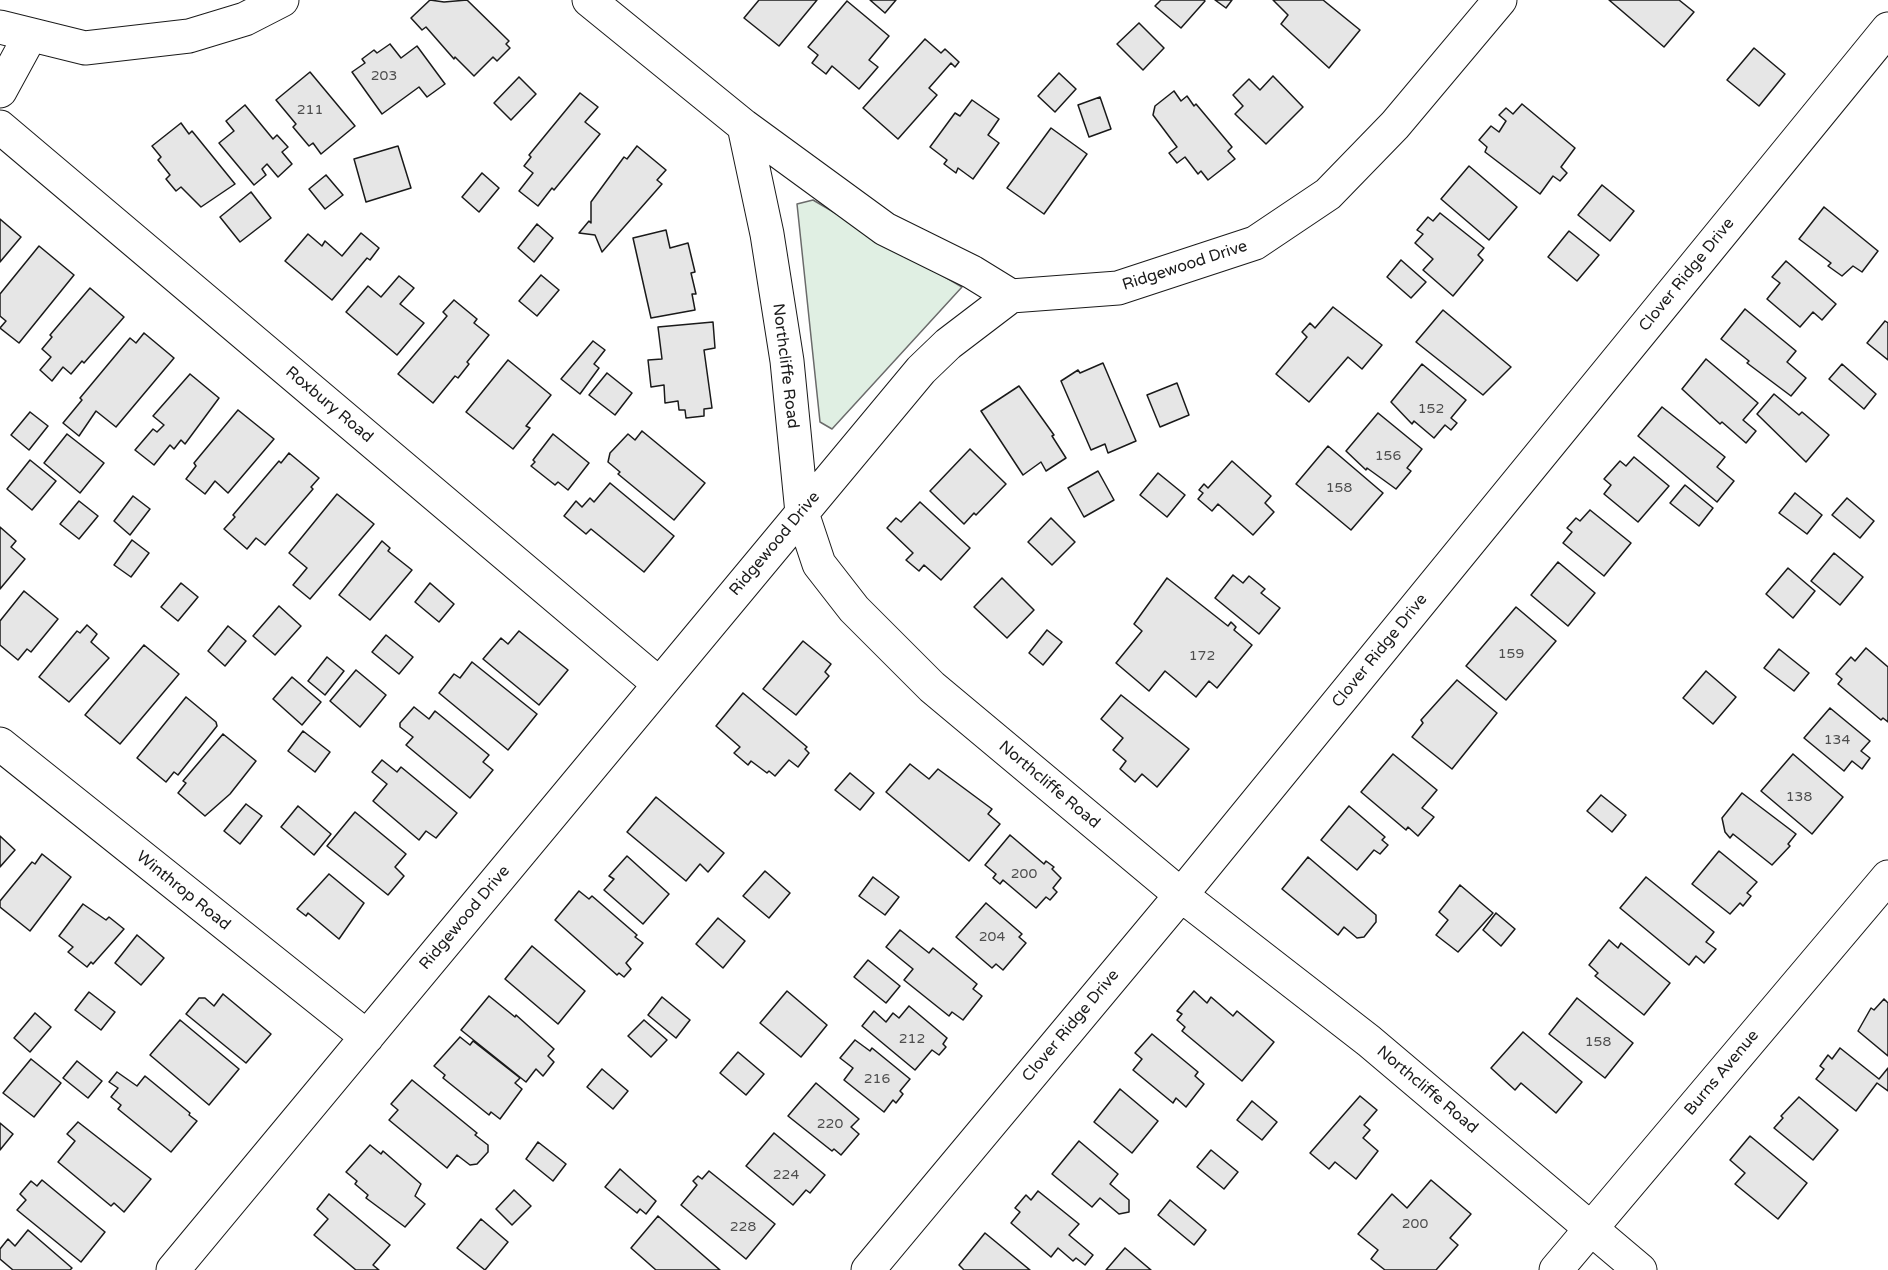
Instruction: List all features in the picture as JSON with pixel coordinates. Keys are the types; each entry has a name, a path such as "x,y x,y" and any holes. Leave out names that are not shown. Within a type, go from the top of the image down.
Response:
{"street":[{"path":"0,91 15,32 85,48 189,36 245,19 282,0"},
{"path":"589,0 744,126 885,229 972,272 1011,296"},
{"name":"Ridgewood Drive","path":"173,1270 921,370 948,344 1011,296 1118,288 1255,243 1328,194 1395,125 1500,0"},
{"name":"Clover Ridge Drive","path":"868,1270 1181,895 1888,29"},
{"name":"Northcliffe Road","path":"744,126 767,234 787,361 802,513 819,564 854,609 932,687 1181,895 1369,1041 1640,1270"},
{"name":"Roxbury Road","path":"0,127 659,684"},
{"name":"Winthrop Road","path":"0,744 367,1037"},
{"name":"Burns Avenue","path":"1556,1270 1888,877"}],"green space":[{"path":"813,200 962,287 832,429 820,422 797,204"}],"building":[{"path":"430,0 444,2 467,0 509,41 506,44 510,48 497,61 493,57 474,76 455,57 454,59 426,27 422,30 411,18"},
{"path":"759,0 817,0 779,46 744,18"},
{"path":"870,0 896,0 885,13"},
{"path":"1161,0 1205,1 1181,28 1155,6"},
{"path":"1215,0 1232,0 1226,8"},
{"path":"1273,0 1323,0 1360,30 1329,68 1281,24 1288,15"},
{"path":"1609,0 1679,0 1694,12 1664,47"},
{"path":"847,1 889,36 869,60 878,67 859,89 832,66 826,74 812,63 818,55 808,47"},
{"path":"1139,23 1164,48 1143,70 1117,44"},
{"path":"925,39 941,53 945,49 959,62 955,67 951,63 929,88 937,95 898,139 863,108"},
{"path":"390,44 401,58 417,46 445,84 427,97 419,87 382,114 352,72 365,63 362,59 374,50 377,53"},
{"path":"1754,48 1785,74 1759,106 1727,80"},
{"path":"310,72 355,126 321,154 313,143 309,146 293,127 296,124 276,100"},
{"path":"1059,73 1076,89 1055,112 1038,96"},
{"path":"1273,76 1303,107 1266,144 1235,114 1243,106 1233,95 1249,79 1260,90"},
{"path":"519,77 536,94 511,120 494,103"},
{"path":"1174,91 1181,101 1187,96 1194,106 1196,104 1232,147 1228,151 1235,159 1208,180 1201,171 1198,174 1185,157 1177,163 1169,153 1177,147 1153,115 1155,106"},
{"path":"580,93 598,107 585,122 600,134 538,206 519,191 533,173 524,166 531,157 529,155"},
{"path":"1100,97 1111,129 1089,137 1078,105"},
{"path":"972,100 999,119 988,135 999,143 973,179 958,168 956,173 944,164 947,160 930,147 955,113 960,116"},
{"path":"1522,104 1575,148 1561,167 1567,173 1560,181 1553,176 1540,194 1485,152 1487,147 1479,140 1491,126 1499,132 1506,121 1499,115 1506,108 1513,114"},
{"path":"245,105 273,139 277,135 288,147 282,152 292,164 278,177 267,164 262,169 266,175 254,185 219,143 234,131 226,121"},
{"path":"181,123 189,134 192,131 235,184 201,207 181,187 176,191 166,179 170,175 158,160 161,157 152,146"},
{"path":"1051,128 1087,154 1044,214 1007,188"},
{"path":"398,146 411,188 366,202 354,159"},
{"path":"637,146 666,170 657,180 662,184 602,252 595,235 579,233 589,221 591,223 591,202 624,157 627,159"},
{"path":"1469,166 1517,207 1489,240 1441,199"},
{"path":"482,173 499,188 479,212 462,197"},
{"path":"326,175 343,195 325,209 309,189"},
{"path":"1602,185 1634,211 1610,241 1578,215"},
{"path":"251,192 271,218 240,242 220,217"},
{"path":"1824,207 1878,251 1862,272 1853,266 1842,276 1828,266 1831,263 1799,239"},
{"path":"1440,213 1484,248 1478,255 1483,260 1453,296 1423,270 1433,259 1415,243 1423,234 1417,230 1428,217 1433,221"},
{"path":"0,219 21,237 0,262"},
{"path":"537,224 553,238 534,262 518,248"},
{"path":"666,230 670,248 688,243 695,272 691,273 696,294 692,294 695,310 651,318 633,238"},
{"path":"1569,231 1599,255 1577,281 1548,257"},
{"path":"361,233 379,248 370,260 367,258 332,300 285,261 308,234 322,246 325,241 342,256"},
{"path":"39,246 74,275 19,343 0,328 6,321 0,316 0,294"},
{"path":"1401,260 1426,282 1411,298 1387,277"},
{"path":"1786,261 1836,304 1822,320 1813,312 1800,327 1767,299 1780,283 1772,277"},
{"path":"541,275 559,290 537,316 519,301"},
{"path":"399,276 414,288 400,304 424,323 397,355 346,312 368,286 381,297"},
{"path":"90,288 124,317 84,363 82,361 71,374 63,367 52,381 40,370 51,357 42,349 52,337 50,335"},
{"path":"454,300 477,319 474,323 489,335 467,362 469,364 458,378 455,376 433,403 398,374 447,316 443,312"},
{"path":"1333,307 1382,345 1362,369 1348,357 1309,402 1276,374 1307,337 1302,332 1310,323 1315,328"},
{"path":"1745,309 1796,351 1787,362 1806,378 1791,396 1747,363 1749,361 1721,339"},
{"path":"1443,310 1511,367 1483,395 1416,342"},
{"path":"1885,321 1888,323 1888,360 1867,343"},
{"path":"713,322 715,348 704,350 712,408 704,409 704,416 686,418 685,410 679,410 678,401 665,403 664,385 651,387 648,360 662,359 658,327"},
{"path":"144,333 174,358 116,427 96,411 79,436 63,423 82,400 80,398 130,338 136,343"},
{"path":"593,341 605,350 594,364 599,368 580,394 561,379"},
{"path":"1706,359 1758,403 1743,420 1756,431 1746,443 1722,422 1720,424 1682,389"},
{"path":"508,360 551,395 526,426 530,428 513,449 466,412"},
{"path":"1103,363 1136,441 1108,453 1105,444 1091,450 1061,381 1078,370 1080,373"},
{"path":"1422,364 1466,400 1451,418 1457,423 1451,430 1445,425 1434,438 1414,421 1412,424 1391,402"},
{"path":"1842,364 1876,394 1864,409 1829,379"},
{"path":"607,373 632,393 615,415 589,395"},
{"path":"190,374 219,398 185,444 181,440 174,449 170,445 154,465 135,450 153,429 157,432 164,425 153,416"},
{"path":"1177,383 1189,415 1160,427 1147,395"},
{"path":"1019,386 1054,435 1052,436 1066,458 1046,471 1041,462 1023,475 981,411"},
{"path":"1774,394 1799,415 1802,412 1829,435 1806,462 1757,414"},
{"path":"1662,407 1725,457 1717,467 1734,481 1717,502 1638,436"},
{"path":"238,410 274,439 228,493 215,481 205,494 186,479 196,466 194,463"},
{"path":"30,412 48,426 29,450 11,435"},
{"path":"1378,413 1422,449 1407,468 1411,471 1396,489 1367,468 1366,470 1346,451"},
{"path":"642,431 705,483 674,520 618,474 620,472 608,462 610,453 628,434 635,440"},
{"path":"67,434 104,463 80,493 44,463"},
{"path":"553,434 589,463 568,490 558,482 555,485 531,466"},
{"path":"1328,446 1383,493 1351,530 1296,484"},
{"path":"970,449 1006,484 964,524 930,491"},
{"path":"289,453 319,478 311,487 313,489 265,545 256,538 247,549 224,529 235,517 233,515 279,461 281,463"},
{"path":"1634,457 1669,486 1638,522 1604,494 1611,485 1604,479 1620,461 1626,466"},
{"path":"30,460 56,481 32,510 7,489"},
{"path":"1232,461 1271,496 1265,503 1274,512 1253,535 1218,504 1212,511 1198,499 1203,493 1199,490 1204,484 1208,488"},
{"path":"1098,471 1114,500 1084,517 1068,488"},
{"path":"1158,473 1185,495 1167,517 1140,495"},
{"path":"610,483 674,536 644,572 591,529 586,534 564,516 576,501 582,507 590,498 594,502"},
{"path":"1685,485 1713,508 1699,526 1670,503"},
{"path":"1795,493 1822,515 1807,534 1779,513"},
{"path":"337,494 374,524 310,599 293,585 307,568 289,553"},
{"path":"133,496 150,509 130,535 114,521"},
{"path":"1847,498 1874,521 1860,538 1832,515"},
{"path":"79,501 98,516 79,539 60,524"},
{"path":"920,502 970,548 941,580 924,565 919,571 906,560 913,553 887,528 896,518 901,522"},
{"path":"1590,510 1631,543 1604,576 1563,543 1572,532 1567,528 1576,518 1580,521"},
{"path":"1051,518 1075,542 1052,565 1028,542"},
{"path":"0,527 16,541 11,547 25,559 0,589"},
{"path":"132,540 149,553 131,577 114,565"},
{"path":"382,541 390,548 388,551 412,570 370,620 339,595"},
{"path":"1834,553 1863,577 1840,605 1811,581"},
{"path":"1558,562 1595,593 1568,626 1531,595"},
{"path":"1788,568 1815,591 1793,618 1766,594"},
{"path":"1233,575 1243,583 1249,576 1265,589 1261,593 1280,608 1259,634 1215,598"},
{"path":"1002,578 1034,610 1007,638 974,607"},
{"path":"1167,578 1228,626 1231,622 1236,627 1234,630 1252,645 1217,688 1209,681 1196,697 1165,671 1149,691 1116,663 1142,631 1134,624"},
{"path":"181,583 198,597 178,621 161,607"},
{"path":"430,583 454,604 439,622 415,602"},
{"path":"24,591 58,619 31,652 27,649 18,660 0,645 0,621"},
{"path":"279,606 301,626 275,655 253,636"},
{"path":"1516,607 1556,641 1506,700 1466,666"},
{"path":"87,625 97,634 91,642 109,658 69,702 39,677 77,631 80,633"},
{"path":"228,626 246,641 225,666 208,651"},
{"path":"1047,630 1062,642 1043,665 1029,653"},
{"path":"519,631 568,670 539,705 483,659 501,638 508,644"},
{"path":"386,635 413,657 399,674 372,652"},
{"path":"803,641 831,664 825,672 829,676 796,715 763,689"},
{"path":"144,645 179,674 120,744 85,715"},
{"path":"1866,648 1888,667 1888,722 1883,718 1881,720 1838,684 1842,679 1836,674 1851,657 1855,661"},
{"path":"1779,649 1809,673 1794,691 1764,668"},
{"path":"327,657 344,671 325,695 308,681"},
{"path":"472,662 537,714 508,750 439,693 454,674 460,678"},
{"path":"356,670 386,695 360,727 330,701"},
{"path":"1706,671 1736,697 1713,724 1683,698"},
{"path":"292,677 321,702 302,725 273,699"},
{"path":"1457,680 1497,713 1452,769 1412,737 1423,723 1421,720"},
{"path":"743,693 807,747 805,749 809,753 798,767 789,760 775,776 751,761 748,765 734,753 740,747 716,726"},
{"path":"1121,695 1189,749 1157,787 1142,774 1135,782 1120,769 1126,761 1113,750 1123,738 1101,719"},
{"path":"186,697 216,722 217,726 178,775 174,772 166,782 137,758"},
{"path":"414,707 429,719 435,711 489,755 483,762 493,770 470,798 406,745 413,737 400,727 400,723"},
{"path":"1830,708 1870,741 1861,751 1870,758 1862,769 1852,761 1844,771 1804,738"},
{"path":"303,731 330,752 315,772 288,751"},
{"path":"223,734 256,761 230,794 205,816 178,793 186,783 183,781"},
{"path":"1393,754 1437,790 1422,808 1434,817 1418,836 1408,827 1406,830 1361,792"},
{"path":"1793,754 1843,797 1812,834 1761,791"},
{"path":"382,760 397,772 401,767 457,813 436,838 426,831 419,840 373,801 387,784 372,772"},
{"path":"910,764 929,779 938,769 992,809 988,814 1000,824 969,861 886,792"},
{"path":"850,773 874,793 860,810 835,790"},
{"path":"1742,793 1796,834 1788,844 1790,846 1772,865 1733,834 1730,838 1725,832 1722,818"},
{"path":"1601,795 1626,815 1612,832 1587,811"},
{"path":"656,797 724,853 708,872 700,864 686,881 627,832"},
{"path":"246,804 262,816 240,844 224,831"},
{"path":"298,806 331,834 314,855 281,827"},
{"path":"1349,806 1385,837 1382,840 1388,845 1380,854 1374,850 1357,870 1321,840"},
{"path":"355,812 406,854 395,867 404,876 388,895 327,846"},
{"path":"1010,835 1044,864 1046,861 1054,867 1052,869 1061,878 1053,888 1057,892 1050,900 1046,897 1036,908 1003,880 1000,884 993,878 996,874 985,865"},
{"path":"0,836 15,850 0,867"},
{"path":"1719,851 1757,882 1747,893 1751,896 1743,906 1740,903 1730,914 1692,884"},
{"path":"42,854 71,877 30,931 0,907 0,901 32,862 35,864"},
{"path":"627,856 669,894 643,924 604,890 614,879 609,876"},
{"path":"1308,857 1376,915 1376,922 1364,937 1357,938 1344,927 1338,935 1282,889"},
{"path":"765,871 790,893 769,918 743,896"},
{"path":"329,874 364,903 339,939 308,913 306,916 297,909"},
{"path":"873,877 899,897 885,915 859,896"},
{"path":"1646,877 1714,932 1706,942 1716,949 1704,963 1696,956 1689,965 1620,908"},
{"path":"1460,885 1493,913 1458,952 1436,935 1448,920 1439,912"},
{"path":"579,891 589,899 592,896 637,935 635,937 643,943 626,963 631,969 624,977 619,973 617,975 555,920"},
{"path":"986,903 1022,934 1019,937 1026,943 1003,970 996,964 992,968 956,937"},
{"path":"83,904 106,920 109,917 124,929 93,964 91,962 87,967 68,952 73,947 59,936"},
{"path":"1496,913 1515,929 1501,946 1483,930"},
{"path":"718,918 745,941 723,968 696,944"},
{"path":"900,930 929,953 933,948 977,984 973,989 982,996 963,1020 952,1012 949,1016 904,980 913,969 886,947"},
{"path":"137,935 164,958 141,985 115,963"},
{"path":"1609,940 1618,948 1621,943 1670,983 1644,1015 1595,976 1598,973 1589,965"},
{"path":"532,946 585,991 558,1024 505,979"},
{"path":"868,960 900,986 886,1003 854,977"},
{"path":"787,991 827,1025 801,1057 760,1023"},
{"path":"1194,991 1207,1003 1211,997 1233,1016 1237,1011 1274,1042 1242,1081 1182,1031 1185,1027 1177,1020 1182,1014 1177,1011"},
{"path":"89,992 115,1012 101,1030 75,1010"},
{"path":"223,994 271,1034 246,1063 186,1014 199,998 205,998 214,1006"},
{"path":"489,996 515,1017 516,1015 554,1049 548,1056 554,1062 543,1076 536,1069 526,1082 461,1030"},
{"path":"662,997 690,1020 676,1038 648,1015"},
{"path":"1577,998 1633,1043 1605,1078 1549,1034"},
{"path":"1884,999 1888,1003 1888,1056 1858,1031 1871,1008 1874,1010"},
{"path":"909,1006 947,1038 943,1044 946,1047 939,1055 932,1050 915,1070 862,1026 874,1011 886,1022 893,1013 899,1018"},
{"path":"35,1013 51,1027 30,1052 14,1038"},
{"path":"180,1020 239,1069 209,1105 150,1055"},
{"path":"644,1020 667,1040 651,1057 628,1036"},
{"path":"1523,1032 1582,1082 1556,1113 1521,1083 1515,1090 1491,1068"},
{"path":"1152,1034 1198,1072 1195,1076 1204,1084 1186,1107 1176,1098 1173,1103 1133,1070 1142,1059 1135,1053"},
{"path":"460,1037 470,1045 473,1041 520,1078 515,1083 522,1089 500,1119 491,1112 489,1115 443,1078 445,1075 434,1066"},
{"path":"855,1040 870,1051 872,1048 910,1079 900,1091 903,1094 896,1103 893,1100 884,1112 844,1080 853,1068 840,1058"},
{"path":"1840,1048 1879,1079 1888,1068 1888,1091 1877,1083 1856,1111 1816,1079 1824,1069 1820,1066 1828,1055 1832,1059"},
{"path":"738,1052 764,1074 746,1095 720,1073"},
{"path":"31,1059 61,1083 34,1117 3,1093"},
{"path":"77,1061 102,1081 88,1098 63,1078"},
{"path":"602,1069 628,1091 613,1109 587,1087"},
{"path":"117,1072 137,1086 145,1076 197,1121 171,1152 118,1109 121,1105 111,1097 118,1088 109,1082"},
{"path":"412,1080 477,1133 475,1135 488,1145 488,1152 477,1164 470,1165 457,1155 447,1168 389,1120 398,1110 391,1104"},
{"path":"816,1083 859,1119 851,1127 859,1134 841,1155 834,1149 832,1151 788,1116"},
{"path":"1120,1089 1158,1121 1132,1153 1094,1122"},
{"path":"1360,1096 1377,1110 1364,1125 1370,1130 1363,1138 1378,1151 1356,1179 1335,1162 1329,1169 1310,1153"},
{"path":"1799,1097 1838,1130 1813,1160 1774,1128 1783,1118 1781,1116"},
{"path":"1252,1101 1277,1122 1262,1140 1237,1120"},
{"path":"78,1122 151,1179 124,1212 114,1203 111,1206 58,1162 75,1141 67,1134"},
{"path":"0,1123 13,1134 0,1150"},
{"path":"774,1133 825,1175 810,1193 806,1190 793,1205 746,1166"},
{"path":"1750,1136 1807,1183 1778,1219 1735,1184 1745,1173 1730,1160"},
{"path":"1079,1141 1118,1174 1110,1184 1129,1200 1129,1212 1119,1214 1100,1198 1092,1207 1052,1174"},
{"path":"538,1142 566,1164 553,1181 526,1159"},
{"path":"370,1145 381,1154 383,1151 421,1184 415,1196 425,1204 405,1227 366,1198 368,1195 346,1172"},
{"path":"1211,1150 1238,1172 1224,1189 1197,1167"},
{"path":"620,1169 656,1201 646,1214 640,1209 637,1213 605,1187"},
{"path":"709,1171 775,1224 746,1259 681,1205 697,1185 693,1181 698,1176 702,1179"},
{"path":"42,1180 105,1232 81,1262 17,1210 26,1200 20,1194 31,1181 37,1186"},
{"path":"1431,1180 1471,1214 1450,1238 1458,1245 1436,1270 1385,1270 1371,1259 1378,1250 1358,1234 1392,1194 1407,1208"},
{"path":"514,1190 531,1206 512,1225 496,1209"},
{"path":"1038,1191 1079,1224 1069,1235 1093,1255 1085,1265 1076,1258 1073,1261 1058,1248 1051,1257 1011,1223 1020,1212 1015,1208 1026,1195 1031,1200"},
{"path":"329,1194 390,1245 373,1265 379,1270 356,1270 314,1235 328,1219 317,1209"},
{"path":"1170,1200 1206,1230 1194,1245 1158,1215"},
{"path":"658,1216 720,1270 656,1270 631,1248"},
{"path":"481,1219 508,1242 485,1270 457,1248"},
{"path":"28,1230 72,1268 70,1270 13,1270 0,1259 0,1249 8,1239 15,1246"},
{"path":"985,1233 1030,1270 964,1270 959,1265"},
{"path":"1125,1248 1151,1270 1106,1270"}]}
